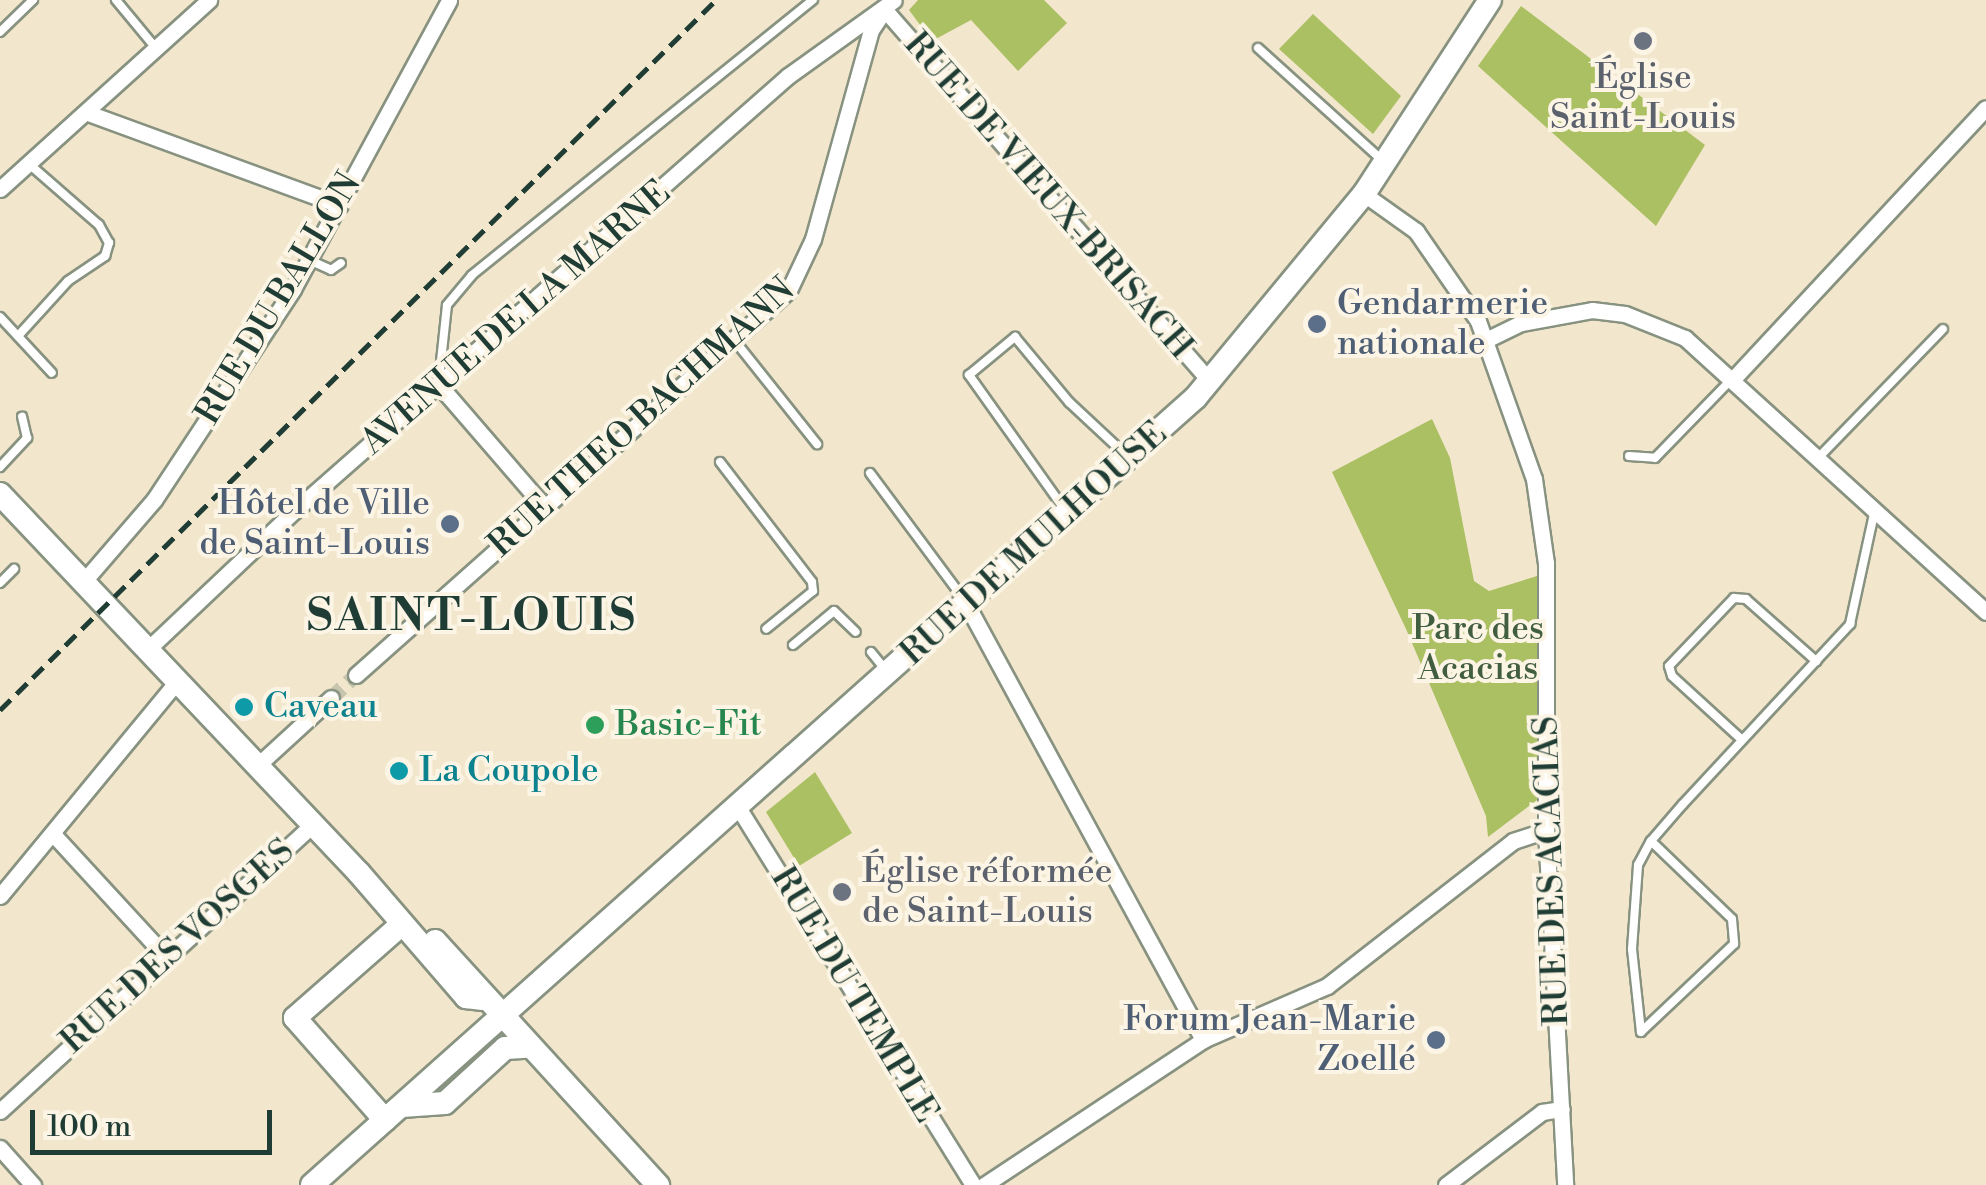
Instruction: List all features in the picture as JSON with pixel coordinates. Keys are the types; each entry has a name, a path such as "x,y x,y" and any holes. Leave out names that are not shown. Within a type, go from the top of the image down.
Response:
{"main road":[{"name":"RUE DE MULHOUSE","path":"312,1185 394,1113 490,1008 736,804 1070,516 1211,382 1364,194 1489,0"},
{"path":"0,494 358,872 466,997 490,1008"},
{"path":"358,872 401,905 478,984 490,1008 658,1185"},
{"path":"400,925 294,1018 394,1113 445,1102 505,1048 528,1047"}],"street":[{"path":"0,189 209,0"},
{"name":"RUE DU BALLON","path":"84,581 154,500 309,260 448,0"},
{"name":"AVENUE DE LA MARNE","path":"148,649 439,384 788,76 890,5"},
{"name":"RUE THEO BACHMANN","path":"356,675 735,341 800,273 864,52 890,5"},
{"name":"RUE DE VIEUX-BRISACH","path":"890,5 1211,382"},
{"path":"838,42 864,52"},
{"path":"1734,378 1986,108"},
{"path":"88,113 340,204"},
{"name":"RUE DES ACACIAS","path":"1364,194 1416,231 1488,338 1522,432 1546,563 1546,823 1565,1185"},
{"path":"1488,338 1565,311 1625,314 1685,338 1734,378 1986,612"},
{"path":"439,384 545,508"},
{"path":"966,605 1202,1040"},
{"path":"0,896 179,679"},
{"path":"258,765 332,698"},
{"name":"RUE DU TEMPLE","path":"736,804 973,1185"},
{"path":"984,1185 1202,1040 1327,986 1513,841 1546,823"},
{"name":"RUE DES VOSGES","path":"0,1111 313,824"},
{"path":"53,834 166,958"},
{"path":"1446,1185 1542,1112 1562,1110"},
{"path":"0,1148 33,1185"}],"lane":[{"path":"0,32 33,0"},
{"path":"116,0 157,49"},
{"path":"439,384 441,324 447,305 472,274 813,0"},
{"path":"1258,48 1385,162"},
{"path":"18,336 68,281 105,256 108,243 99,225 29,164"},
{"path":"309,260 331,270 341,262"},
{"path":"0,317 52,374"},
{"path":"1819,456 1943,328"},
{"path":"1070,516 969,375 1015,337 1068,402 1131,460"},
{"path":"735,341 816,444"},
{"path":"1629,456 1656,458 1734,378"},
{"path":"0,467 28,438 22,418"},
{"path":"720,462 812,582 813,590 766,629"},
{"path":"870,473 966,605"},
{"path":"1651,841 1732,920 1734,944 1640,1032 1632,949 1638,866 1651,841 1850,624 1875,510"},
{"path":"0,583 14,569"},
{"path":"1741,739 1672,676 1669,666 1734,598 1746,599 1816,661"},
{"path":"793,645 834,611 856,632"},
{"path":"872,652 888,673"}],"green space":[{"path":"918,0 1044,0 1067,23 1018,71 971,20 932,41 909,10"},
{"path":"1521,6 1705,145 1656,226 1478,66"},
{"path":"1313,14 1401,96 1373,134 1279,49"},
{"name":"Parc des Acacias","path":"1432,419 1450,458 1474,581 1489,591 1537,576 1537,800 1488,837 1486,816 1406,629 1332,472"},
{"path":"815,772 852,833 799,866 766,812"}],"tunnel":[{"path":"331,698 356,675"}],"railway":[{"path":"0,710 716,0"}],"place":[{"name":"Église Saint-Louis","path":"1643,41"},
{"name":"Gendarmerie nationale","path":"1317,324"},
{"name":"Hôtel de Ville de Saint-Louis","path":"450,524"},
{"name":"Caveau","path":"244,707"},
{"name":"Basic-Fit","path":"595,725"},
{"name":"La Coupole","path":"399,771"},
{"name":"Église réformée de Saint-Louis","path":"842,892"},
{"name":"Forum Jean-Marie Zoellé","path":"1436,1040"}],"district":[{"name":"SAINT-LOUIS","path":"472,617"}]}
